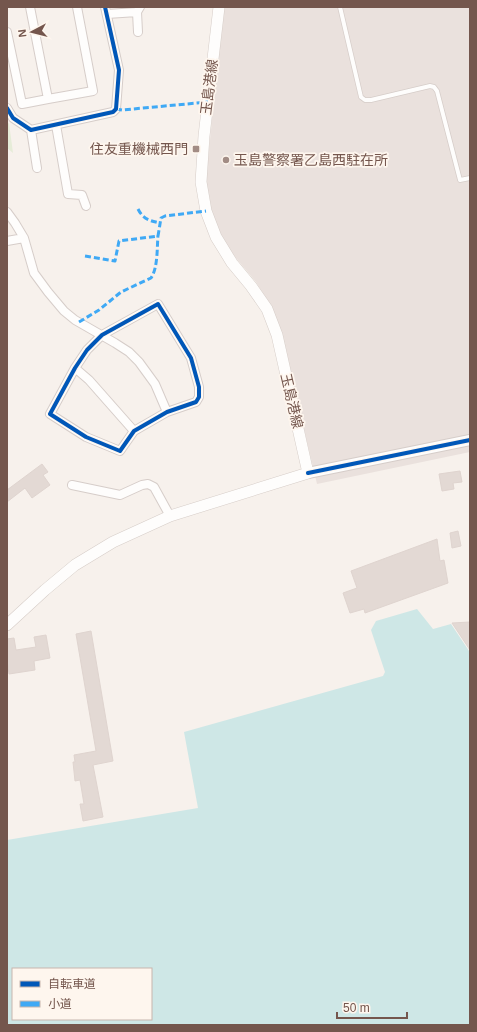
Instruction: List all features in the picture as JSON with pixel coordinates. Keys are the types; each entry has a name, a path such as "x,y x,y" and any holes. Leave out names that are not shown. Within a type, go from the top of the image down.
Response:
{"main road":[{"name":"玉島港線","path":"219,7 204,136 201,182 206,211 216,238 232,263 267,309 277,335 308,473"},
{"path":"7,625 75,565 113,542 170,516 308,473"}],"street":[{"path":"30,7 48,99"},
{"path":"7,32 22,104 93,91 77,7"},
{"path":"7,108 13,118 31,130 113,112 116,109 119,70 106,11 139,9 138,32"},
{"path":"56,125 68,194 82,194 86,206"},
{"path":"31,130 37,168"},
{"path":"7,212 24,238 34,274 64,311 75,320 124,349 139,362 155,384 167,412"},
{"path":"7,241 24,238"},
{"path":"158,304 191,358 199,387 199,397 196,402 167,412 134,431 120,451 86,437 50,414 75,368 87,350 102,335 158,304"},
{"path":"75,368 90,380 134,431"},
{"path":"308,473 470,440"},
{"path":"72,485 120,495 142,485 148,484 154,487 170,516"}],"lane":[{"path":"340,7 361,97 365,100 371,100 430,86 434,87 437,91 460,180 470,178"}],"shaded area":[{"path":"223,7 470,7 470,452 317,484 282,335 271,306 256,282 236,258 220,235 211,210 206,181"}],"green space":[{"path":"9,123 13,153 7,148 7,124"}],"water":[{"path":"417,609 433,629 451,624 469,651 470,650 470,1025 7,1025 7,840 198,808 184,732 383,676 385,672 371,630 376,621"}],"building":[{"path":"42,464 48,472 43,475 50,485 32,498 25,488 7,502 7,490"},
{"path":"460,471 462,482 453,483 454,489 442,491 439,474"},
{"path":"458,531 461,546 452,548 450,533"},
{"path":"437,539 440,561 444,560 448,583 365,613 364,609 350,613 343,593 357,588 351,571"},
{"path":"470,622 470,650 452,623"},
{"path":"91,631 113,761 93,765 103,817 83,821 80,804 84,804 80,780 75,781 73,762 75,762 74,755 96,751 76,634"},
{"path":"46,635 50,658 34,661 35,670 9,674 7,639 14,638 16,650 36,647 34,637"}],"marked path":[{"path":"116,109 122,110 208,102"},
{"path":"138,209 147,219 160,223"},
{"path":"85,256 115,261 119,241 158,236 161,218 165,216 206,211"},
{"path":"79,322 99,310 121,292 151,278 156,263 158,235"}],"cycle path":[{"path":"7,108 13,118 31,130 113,112 116,109 119,70 105,7"},
{"path":"158,304 191,358 199,387 199,397 196,402 167,412 134,431 120,451 86,437 50,414 75,368 87,350 102,335 158,304"},
{"path":"308,473 470,440"}],"place":[{"name":"住友重機械西門","path":"196,149"},
{"name":"玉島警察署乙島西駐在所","path":"226,160"}]}
